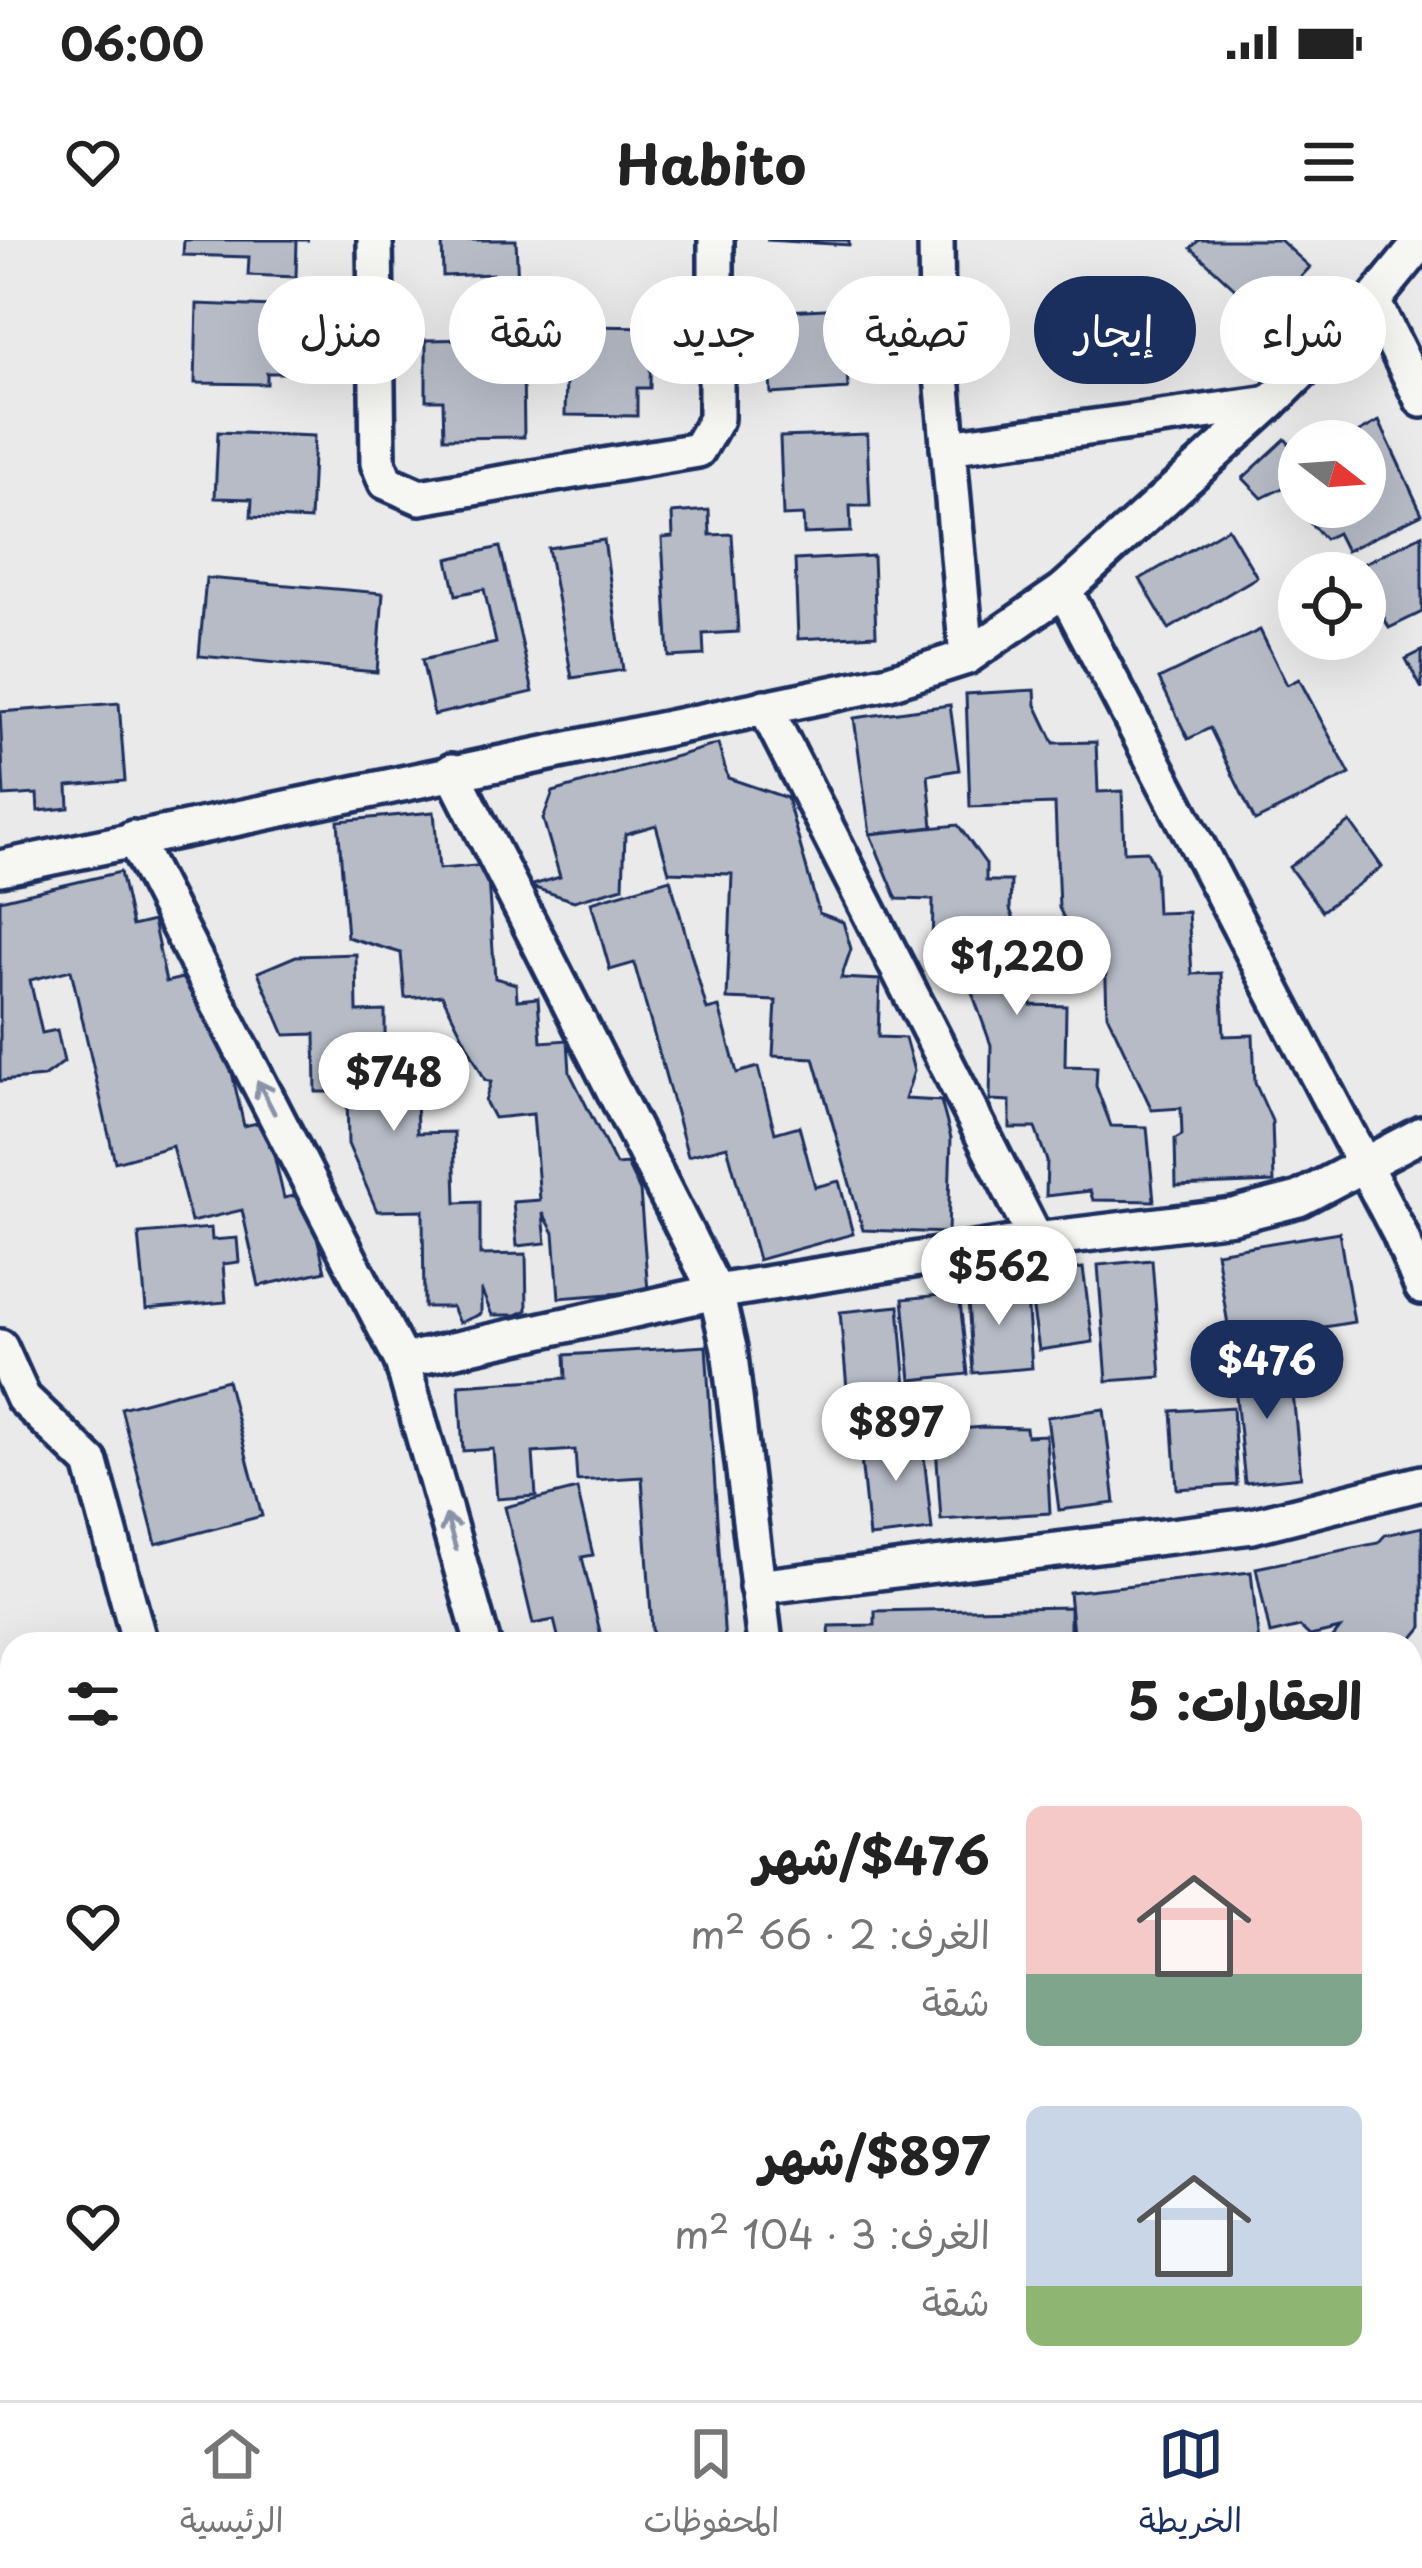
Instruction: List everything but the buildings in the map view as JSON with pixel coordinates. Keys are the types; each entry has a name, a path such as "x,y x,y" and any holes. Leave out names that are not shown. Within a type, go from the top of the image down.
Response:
{"street":[{"path":"375,240 378,463 386,482 420,497 698,449 716,419 716,240"},
{"path":"936,240 967,657"},
{"path":"1386,285 1422,241"},
{"path":"1386,327 1422,400"},
{"path":"0,868 889,682 967,657 1064,590 1289,384"},
{"path":"948,447 1270,403"},
{"path":"1064,590 1422,1287"},
{"path":"765,707 1036,1240"},
{"path":"452,771 716,1292 729,1348 764,1632"},
{"path":"133,838 402,1361 480,1632"},
{"path":"402,1361 716,1292 1036,1240 1233,1216 1299,1198 1422,1134"},
{"path":"0,1347 23,1398 92,1463 137,1632"},
{"path":"758,1587 1252,1526 1422,1483"}]}
